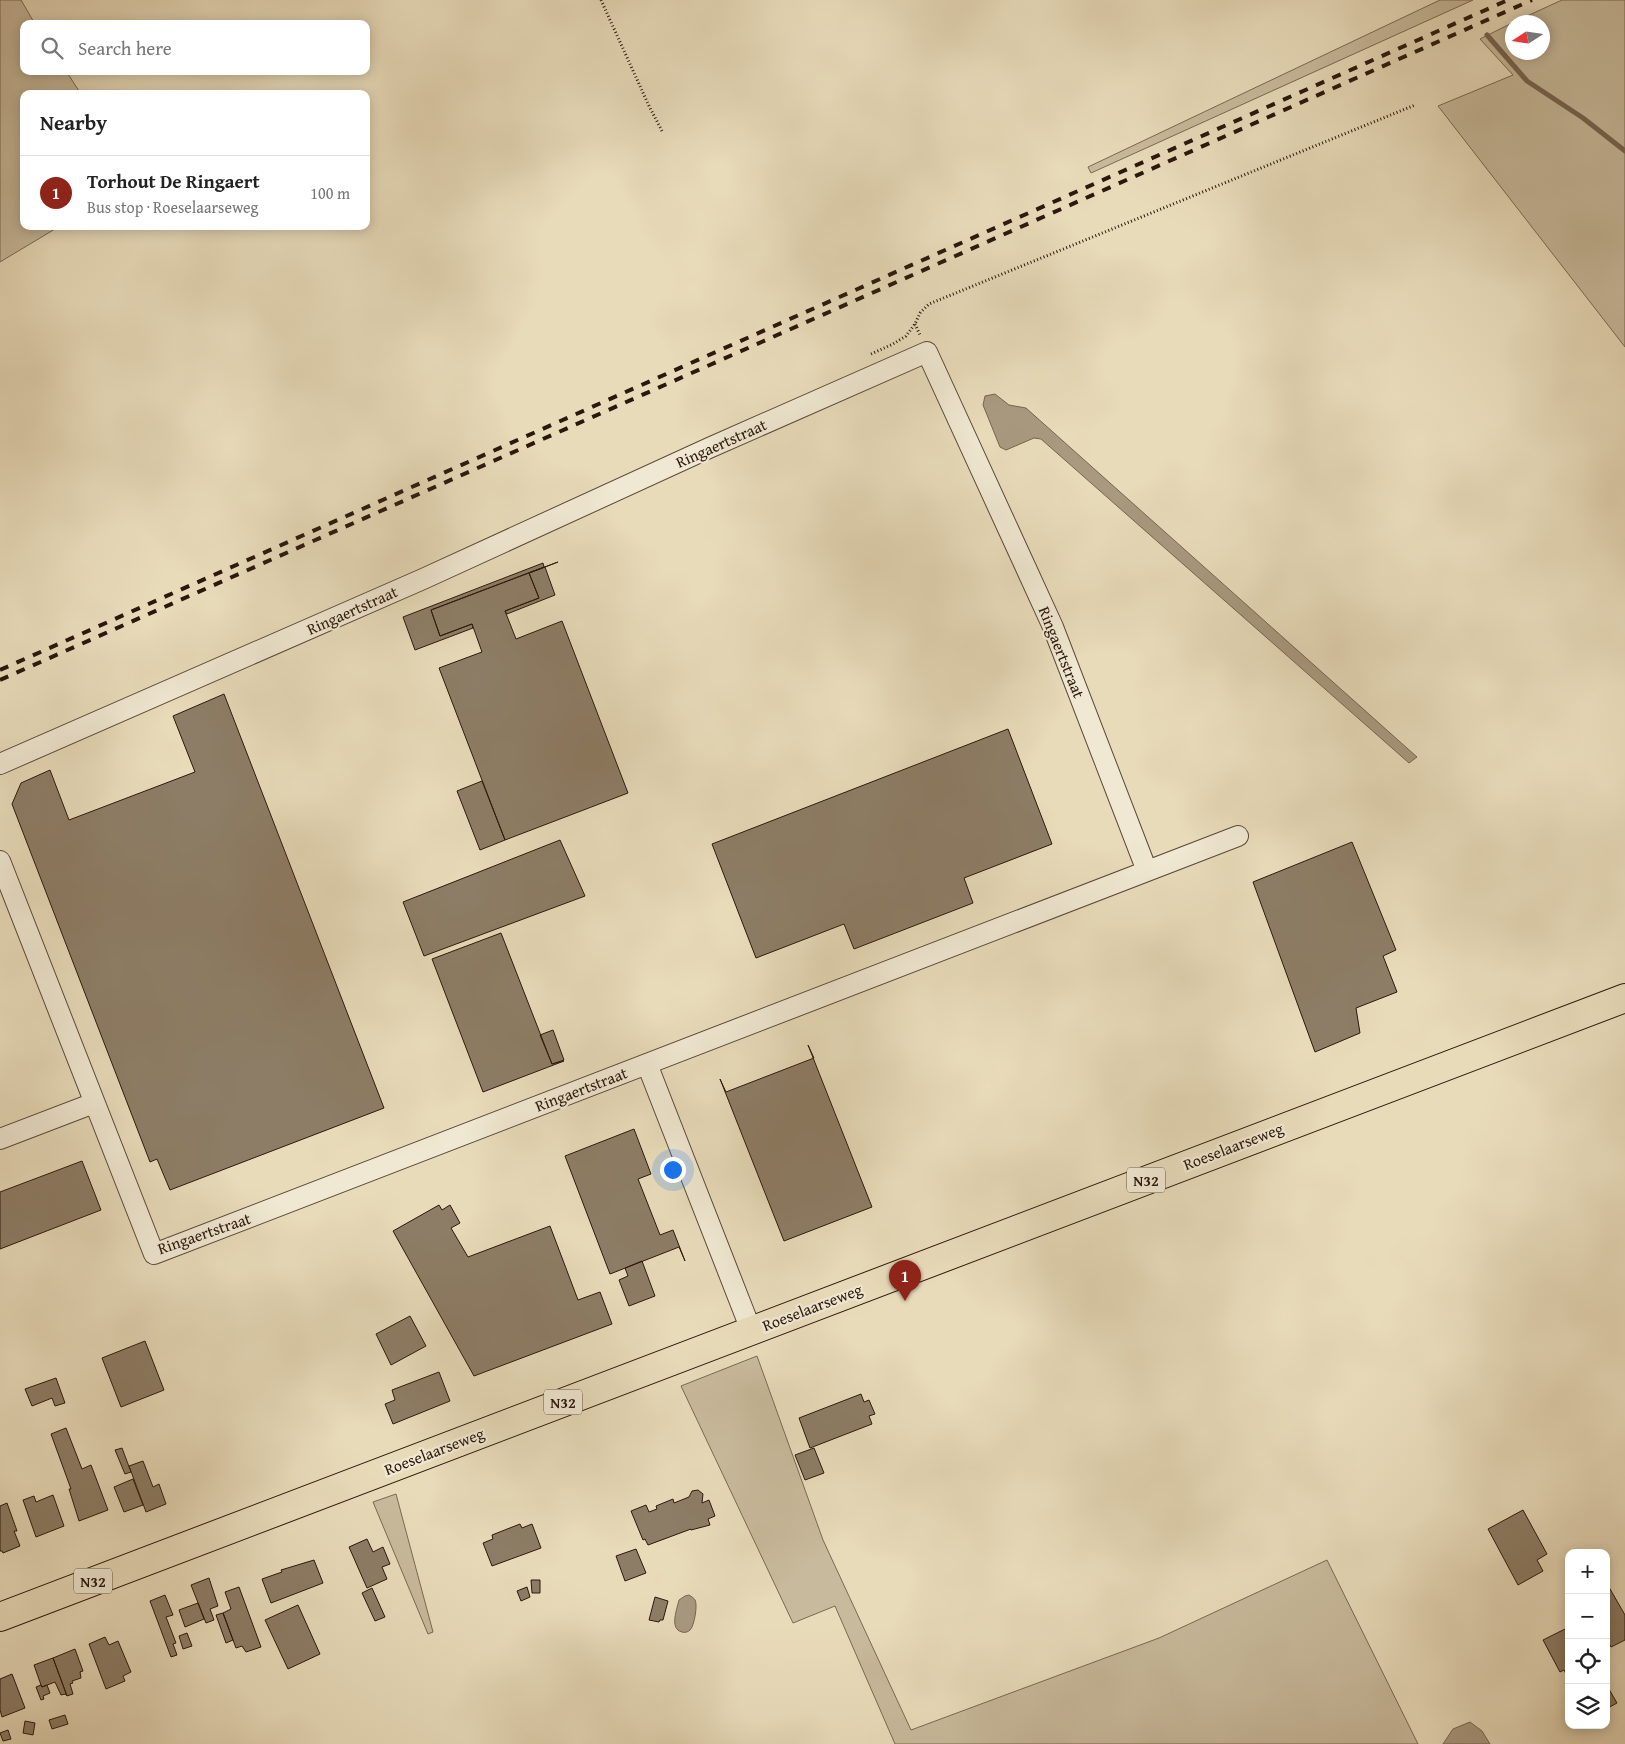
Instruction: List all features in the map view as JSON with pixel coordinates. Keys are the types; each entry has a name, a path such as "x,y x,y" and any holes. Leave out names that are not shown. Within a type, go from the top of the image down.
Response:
{"main road":[{"name":"Roeselaarseweg","path":"0,1617 1625,998"}],"street":[{"name":"Ringaertstraat","path":"0,764 423,579 709,448 927,352 1053,627 1148,871"},
{"name":"Ringaertstraat","path":"0,861 154,1254 1238,836"},
{"name":"Ringaertstraat","path":"647,1064 751,1330"},
{"path":"0,1139 94,1103"}],"path":[{"path":"601,0 662,131"},
{"path":"866,356 906,336 920,313 929,304 1415,104"}],"shaded area":[{"path":"0,0 21,0 33,20 20,20 20,75 69,75 78,90 20,90 20,230 53,230 0,262"},
{"path":"1440,0 1473,0 1091,173 1088,167"},
{"path":"1562,0 1625,0 1625,347 1438,106 1513,75 1480,39 1505,26 1505,60 1550,60 1550,15 1529,15"},
{"path":"995,394 1009,405 1026,408 1417,757 1409,763 1041,439 1034,438 1006,450 1000,447 983,405 985,396"},
{"path":"757,1356 823,1540 911,1730 1159,1638 1327,1560 1418,1744 895,1744 835,1606 793,1623 681,1386"},
{"path":"396,1494 433,1632 428,1634 373,1502"},
{"path":"689,1595 696,1603 695,1616 691,1628 683,1632 676,1627 676,1613 679,1600"},
{"path":"1470,1722 1482,1731 1490,1744 1443,1744 1453,1729"}],"building":[{"path":"558,562 529,573 539,598 505,611 516,639 562,621 628,793 505,840 439,668 482,652 472,624 440,636 431,610"},
{"path":"543,563 544,567 431,610 440,636 472,624 473,628 415,650 403,617"},
{"path":"545,567 555,595 507,614 505,611 539,598 529,573"},
{"path":"224,694 384,1108 170,1190 157,1159 150,1162 12,804 21,783 50,770 69,820 195,772 173,716"},
{"path":"1008,729 1052,844 964,878 973,903 854,949 844,924 756,958 712,844"},
{"path":"482,781 505,840 480,850 457,791"},
{"path":"560,840 585,896 424,956 403,902"},
{"path":"1352,842 1396,950 1383,956 1397,992 1356,1008 1360,1033 1315,1052 1253,882"},
{"path":"501,933 552,1064 564,1061 483,1092 432,959"},
{"path":"553,1030 564,1060 552,1064 540,1035"},
{"path":"813,1058 872,1207 784,1241 720,1079 726,1092"},
{"path":"634,1129 651,1174 638,1179 660,1235 673,1230 685,1261 679,1247 610,1274 565,1156"},
{"path":"82,1161 101,1210 0,1249 0,1192"},
{"path":"439,1205 442,1210 450,1205 460,1223 451,1228 468,1257 550,1226 578,1300 600,1292 612,1324 474,1376 393,1231"},
{"path":"642,1261 655,1296 629,1306 619,1280 628,1276 625,1268"},
{"path":"410,1316 426,1346 391,1365 376,1334"},
{"path":"145,1341 164,1390 121,1407 102,1358"},
{"path":"439,1372 450,1401 393,1424 385,1404 395,1400 392,1390"},
{"path":"56,1378 65,1403 55,1406 52,1398 32,1406 25,1389"},
{"path":"861,1394 864,1402 869,1400 875,1414 869,1416 872,1424 810,1448 799,1418"},
{"path":"66,1428 82,1469 91,1465 108,1510 79,1521 69,1489 71,1489 51,1434"},
{"path":"122,1448 131,1472 125,1474 115,1450"},
{"path":"814,1448 824,1473 805,1480 795,1455"},
{"path":"143,1461 153,1487 159,1484 166,1504 146,1512 129,1466"},
{"path":"133,1479 143,1505 124,1512 114,1487"},
{"path":"698,1490 703,1494 702,1503 709,1500 715,1516 708,1519 710,1525 691,1529 648,1545 645,1539 643,1540 631,1511 646,1505 649,1512 657,1509 656,1506 673,1499 674,1503 689,1497 692,1491"},
{"path":"53,1495 64,1526 36,1537 23,1500 34,1496 36,1502"},
{"path":"7,1503 20,1546 3,1553 0,1551 0,1506"},
{"path":"1523,1510 1547,1554 1537,1560 1543,1571 1518,1585 1488,1529"},
{"path":"520,1524 522,1528 532,1524 541,1548 492,1566 483,1543 493,1539 492,1535"},
{"path":"367,1539 373,1552 383,1547 390,1564 382,1567 387,1579 367,1588 349,1547"},
{"path":"636,1549 646,1573 625,1581 616,1556"},
{"path":"314,1560 323,1583 271,1603 262,1579 282,1572 281,1570"},
{"path":"209,1578 218,1606 210,1609 214,1620 206,1623 191,1585"},
{"path":"531,1580 540,1580 540,1593 532,1593"},
{"path":"239,1587 261,1647 246,1652 242,1646 236,1648 223,1613 231,1609 225,1592"},
{"path":"527,1587 530,1597 521,1601 517,1591"},
{"path":"372,1588 385,1617 375,1621 362,1593"},
{"path":"1610,1589 1625,1615 1625,1640 1611,1647"},
{"path":"165,1595 173,1615 166,1617 176,1643 173,1644 177,1655 171,1657 150,1601"},
{"path":"655,1597 668,1601 663,1620 659,1622 649,1620"},
{"path":"198,1603 204,1619 185,1627 179,1610"},
{"path":"298,1605 320,1654 288,1669 265,1620"},
{"path":"223,1613 233,1640 226,1643 216,1615"},
{"path":"1565,1629 1565,1672 1564,1670 1560,1672 1543,1640"},
{"path":"187,1633 192,1646 183,1649 179,1636"},
{"path":"105,1637 109,1645 118,1641 131,1672 123,1676 125,1681 106,1689 89,1644"},
{"path":"75,1649 83,1671 80,1672 81,1678 72,1681 73,1683 70,1684 73,1694 67,1696 53,1658"},
{"path":"53,1658 67,1696 65,1694 61,1695 55,1682 42,1687 41,1685 34,1665"},
{"path":"12,1674 25,1708 2,1717 0,1710 0,1679"},
{"path":"41,1685 42,1687 47,1685 50,1693 43,1696 44,1699 41,1700 36,1687"},
{"path":"1610,1691 1617,1703 1610,1707"},
{"path":"65,1715 68,1724 52,1729 49,1720"},
{"path":"25,1721 35,1723 33,1735 23,1733"},
{"path":"8,1730 11,1739 3,1741 0,1733"}],"waterway":[{"path":"1487,35 1527,81 1583,118 1625,151"}],"railway":[{"path":"0,670 1508,0"},
{"path":"0,680 1532,0"}],"place":[{"name":"Torhout De Ringaert","path":"905,1301"}]}
